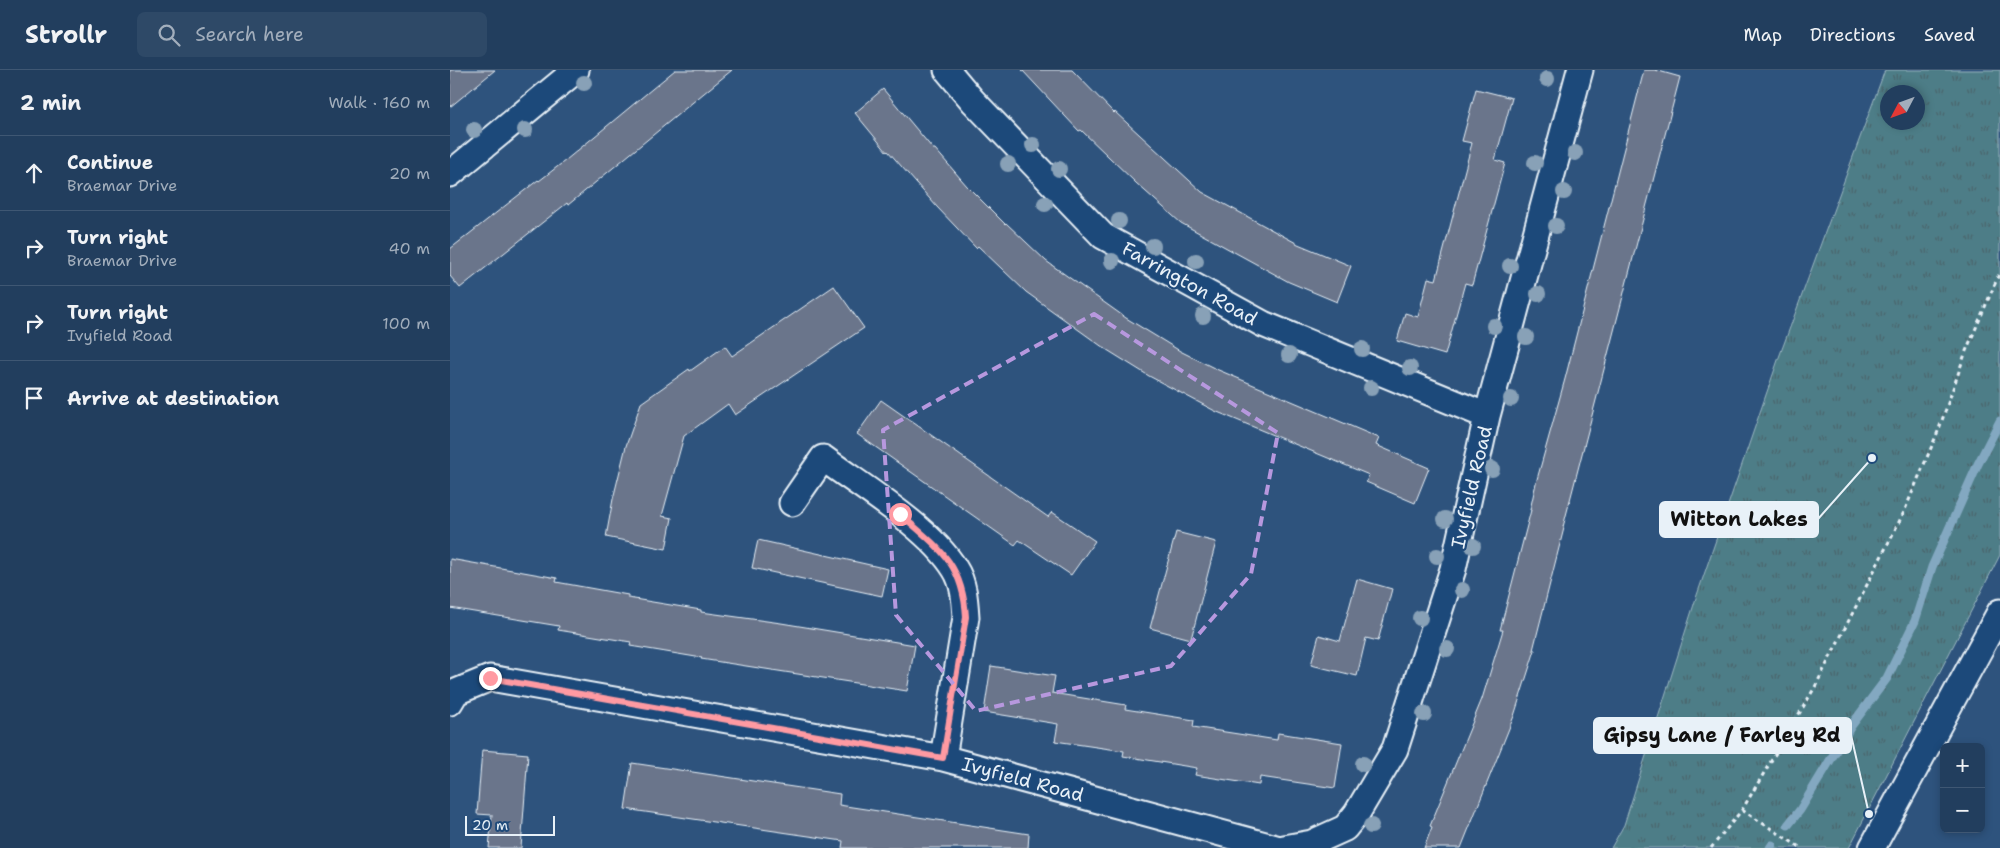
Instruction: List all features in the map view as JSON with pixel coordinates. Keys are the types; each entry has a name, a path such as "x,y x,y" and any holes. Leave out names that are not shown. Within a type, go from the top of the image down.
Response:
{"street":[{"path":"450,174 576,70"},
{"name":"Farrington Road","path":"947,70 973,101 1103,236 1263,324 1487,416"},
{"name":"Ivyfield Road","path":"1284,848 1312,842 1345,828 1357,813 1394,749 1453,570 1487,416 1580,70"},
{"path":"792,503 823,458 900,514 935,544 956,570 965,596 966,617 943,758"},
{"path":"1880,846 2000,612"},
{"name":"Ivyfield Road","path":"450,702 456,692 490,678 943,758 1276,848"}],"path":[{"path":"1710,848 1742,810 1815,687 1904,512 1939,429 1966,351 2000,272"},
{"path":"1742,810 1801,848"}],"highlighted area":[{"path":"1094,314 1278,433 1251,574 1171,666 976,711 896,615 883,430"}],"green space":[{"path":"1885,70 2000,70 2000,555 1849,848 1611,848 1624,825 1696,598 1778,360"}],"building":[{"path":"450,70 495,70 450,107"},
{"path":"675,70 732,70 568,205 567,203 460,288 450,276 450,249 566,160"},
{"path":"1022,70 1072,70 1114,113 1202,192 1298,244 1351,266 1337,302 1289,282 1181,223 1081,130 1079,131"},
{"path":"1644,70 1655,70 1680,77 1563,527 1533,650 1535,650 1514,716 1461,848 1424,848 1432,827 1430,826 1482,699 1503,630 1500,630 1531,510 1536,483 1565,379"},
{"path":"883,89 933,149 1005,224 1046,261 1126,318 1180,351 1216,369 1379,438 1376,445 1429,468 1415,503 1366,482 1369,475 1215,411 1149,376 1104,348 1026,292 978,246 976,248 887,152 855,113"},
{"path":"1476,89 1512,98 1495,160 1505,163 1472,285 1465,283 1445,355 1397,341 1405,313 1418,317 1428,278 1436,280 1472,143 1462,141"},
{"path":"834,286 864,328 735,415 728,404 684,436 662,516 672,518 666,549 606,537 626,446 641,403 725,346 732,356"},
{"path":"881,400 1048,517 1052,512 1095,541 1071,575 1019,540 1015,545 857,434"},
{"path":"1176,532 1216,542 1191,639 1150,628"},
{"path":"758,540 888,569 882,596 752,568"},
{"path":"450,559 557,578 556,582 628,595 628,598 701,610 701,612 915,645 907,691 701,659 630,646 631,642 558,630 559,626 450,608"},
{"path":"1357,579 1392,589 1378,641 1366,638 1357,676 1311,665 1319,635 1340,641"},
{"path":"991,666 1055,676 1052,693 1126,705 1125,709 1194,720 1193,727 1277,740 1278,733 1342,743 1335,788 1260,777 1259,785 1195,775 1197,768 1123,756 1124,751 1055,741 1058,724 984,712"},
{"path":"482,750 528,754 521,848 489,848 492,815 477,814"},
{"path":"632,763 840,794 839,805 1029,834 1028,848 842,848 843,841 625,809"}],"waterway":[{"path":"1788,825 1800,810 1851,726 1887,678 1915,621 1932,567 1978,464 2000,421"}],"place":[{"name":"Witton Lakes","path":"1872,458"},
{"name":"Gipsy Lane / Farley Rd","path":"1869,814"}],"route":[{"path":"490,678 943,758 966,617 965,596 956,570 935,544 900,514"}]}
